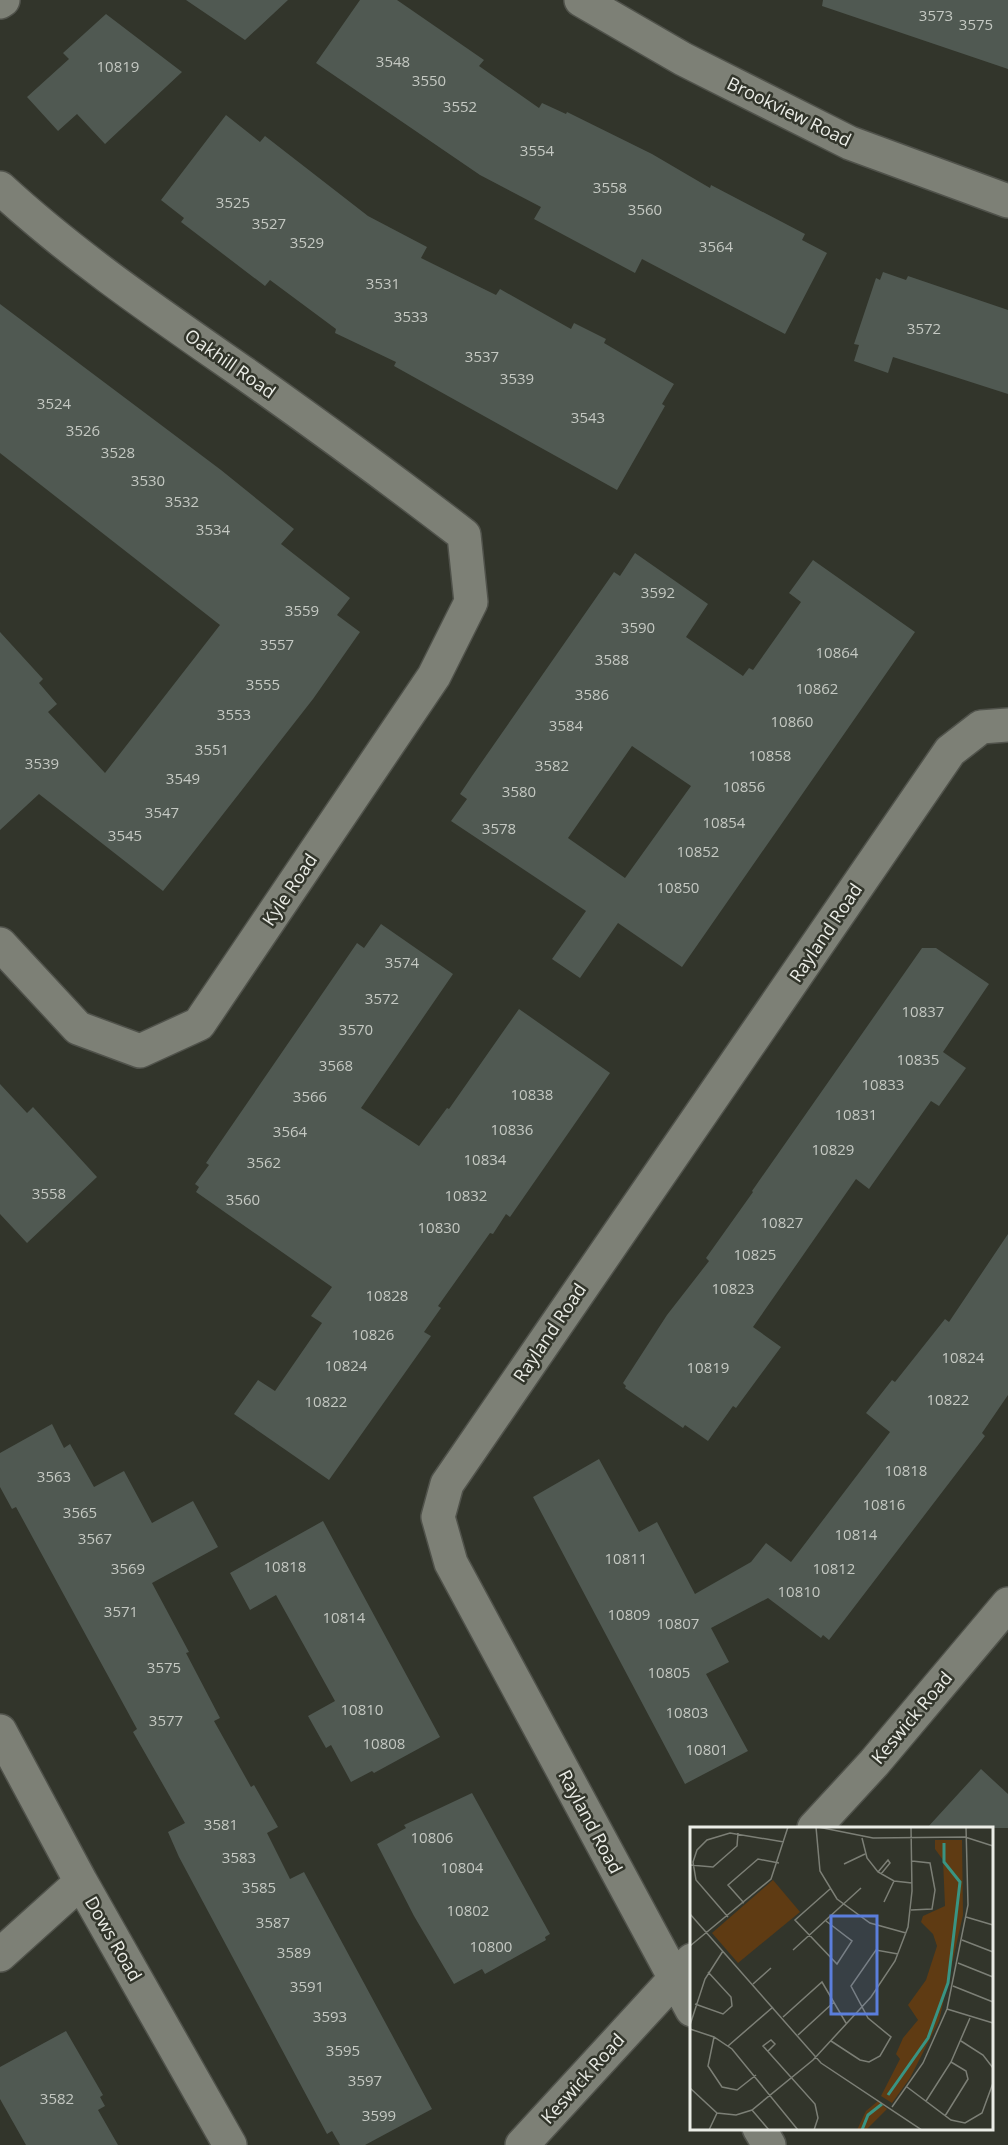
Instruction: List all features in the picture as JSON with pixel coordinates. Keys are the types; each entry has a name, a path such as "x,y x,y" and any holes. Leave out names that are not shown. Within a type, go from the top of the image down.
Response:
{"street":[{"name":"Brookview Road","path":"581,0 683,59 850,143 1008,201"},
{"name":"Oakhill Road","path":"0,188 38,223 159,313 360,454 464,535"},
{"name":"Kyle Road","path":"0,944 78,1028 140,1051 199,1024 434,676 471,602 464,535"},
{"name":"Rayland Road","path":"690,2001 683,1969 451,1563 438,1517 447,1484 950,751 981,727 1008,725"},
{"name":"Keswick Road","path":"815,1827 874,1763 1008,1604"},
{"name":"Dows Road","path":"0,1731 81,1882 230,2145"},
{"path":"0,1954 81,1882"},
{"name":"Keswick Road","path":"522,2145 683,1969"},
{"path":"760,2130 770,2145"}],"building":[{"path":"186,0 288,0 245,40"},
{"path":"360,0 397,0 484,60 479,66 539,108 542,103 566,114 567,112 652,154 710,188 711,185 805,234 802,240 827,253 785,334 642,259 635,273 534,219 541,207 480,175 316,63"},
{"path":"823,0 1008,0 1008,69 822,6"},
{"path":"106,14 182,72 105,144 77,114 58,131 27,97 69,59 63,53"},
{"path":"226,115 260,142 265,136 368,216 427,247 421,258 496,295 500,289 571,329 574,323 606,339 604,343 674,384 662,404 665,406 617,490 394,366 396,362 335,333 336,329 270,280 265,286 181,222 184,218 161,200"},
{"path":"883,272 906,280 908,276 1008,310 1008,394 893,357 888,373 854,361 859,345 854,344 876,278 880,280"},
{"path":"0,304 221,470 294,529 281,544 350,598 337,615 360,632 313,699 163,891 39,794 0,830 0,632 43,679 39,683 57,704 48,712 105,773 220,625 0,453"},
{"path":"635,553 708,604 686,637 743,676 749,668 753,670 801,602 789,593 813,560 915,632 682,967 618,923 580,978 552,959 586,911 451,821 467,799 460,794 472,776 614,572 620,576","holes":["632,746 691,786 625,878 568,838"]},
{"path":"381,924 453,974 361,1108 419,1146 447,1108 449,1109 519,1009 610,1073 510,1217 506,1214 493,1234 490,1233 438,1306 441,1308 424,1332 431,1336 329,1480 234,1414 258,1380 275,1391 322,1323 311,1316 332,1287 196,1192 199,1187 195,1184 209,1165 206,1163 357,943 364,948"},
{"path":"922,948 936,948 989,984 943,1052 966,1068 939,1106 931,1101 869,1189 856,1179 753,1327 781,1347 736,1408 733,1406 708,1441 685,1425 683,1428 625,1388 623,1383 667,1315 709,1261 706,1258 752,1191"},
{"path":"0,1084 27,1113 33,1107 97,1177 27,1243 0,1214"},
{"path":"1008,1234 1008,1395 982,1433 985,1436 829,1640 823,1635 821,1638 768,1598 711,1628 729,1662 706,1674 748,1751 685,1784 533,1497 599,1459 639,1532 657,1522 695,1594 751,1562 766,1543 791,1562 890,1432 866,1413 892,1380 895,1382 945,1319 949,1322"},
{"path":"52,1424 64,1448 70,1444 94,1487 124,1471 152,1523 193,1501 218,1547 152,1583 189,1652 186,1653 220,1718 214,1721 251,1787 254,1785 278,1827 267,1833 290,1879 304,1872 432,2109 365,2145 340,2145 332,2131 327,2134 179,1857 168,1832 185,1823 133,1732 137,1729 16,1507 12,1509 0,1487 0,1453"},
{"path":"323,1521 440,1737 374,1773 372,1771 351,1782 331,1745 326,1748 308,1716 335,1701 276,1595 250,1610 230,1573"},
{"path":"981,1769 1008,1794 1008,1828 928,1827"},
{"path":"472,1793 550,1934 545,1937 546,1940 485,1974 482,1969 454,1984 414,1916 377,1844 406,1828 404,1825"},
{"path":"66,2031 103,2095 100,2097 105,2106 98,2110 118,2145 26,2145 0,2099 0,2067"}]}
